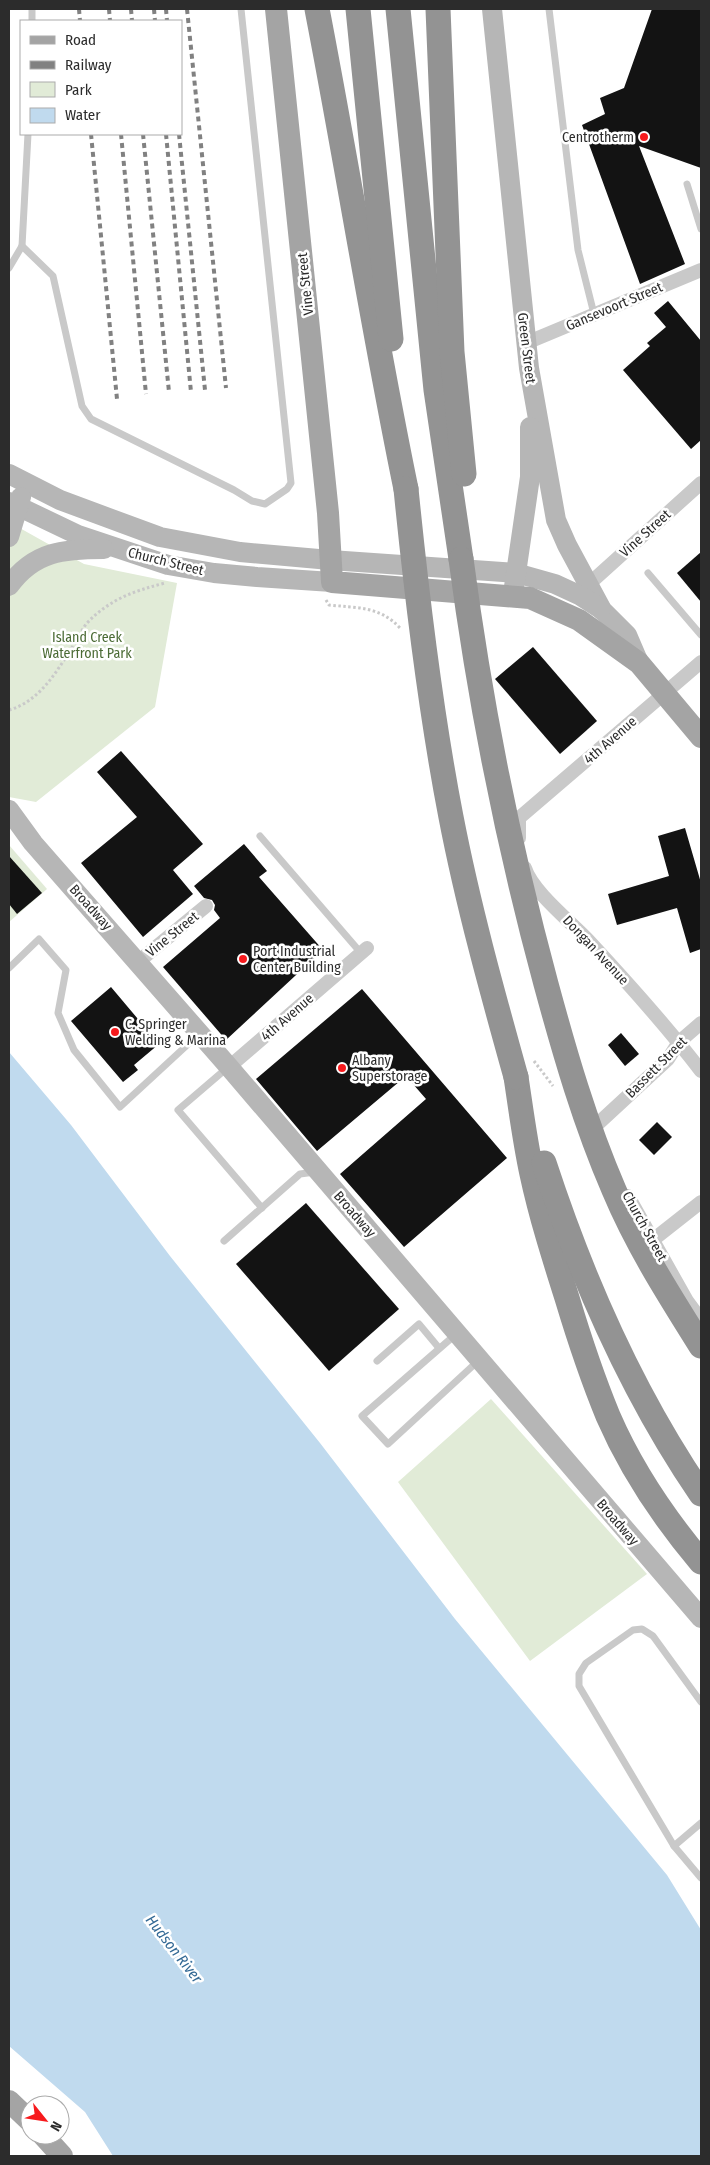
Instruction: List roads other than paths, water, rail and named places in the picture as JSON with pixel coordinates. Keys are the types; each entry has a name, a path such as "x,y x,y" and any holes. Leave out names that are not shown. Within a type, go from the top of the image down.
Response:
{"highway":[{"path":"317,9 356,218 377,348 406,489"},
{"path":"358,9 406,489 429,684 452,819 478,933 516,1078 561,1213 619,1352 662,1431 701,1494"},
{"path":"398,9 436,390 470,626 510,844 542,970 579,1101 614,1190 650,1264 701,1346"},
{"path":"438,9 452,352 465,469 461,559"},
{"path":"516,1078 532,1173 540,1208 552,1252 593,1377 608,1416 642,1480 665,1516 701,1562"}],"main road":[{"name":"Vine Street","path":"276,9 328,513 331,571"},
{"path":"331,571 513,596"},
{"name":"Green Street","path":"513,596 530,598 579,620 639,663 701,737"},
{"path":"9,2101 20,2111"},
{"path":"53,2145 62,2156"}],"street":[{"name":"Green Street","path":"492,9 529,368 556,520 567,545 602,610 627,635 639,663"},
{"name":"Gansevoort Street","path":"526,343 594,314 699,275"},
{"path":"513,596 530,477 529,368"},
{"name":"Church Street","path":"17,479 60,500 160,537 331,571"},
{"path":"9,537 17,479"},
{"name":"Vine Street","path":"589,584 701,483"},
{"name":"Church Street","path":"13,505 78,535 118,550 168,565 223,574 284,580 331,571"},
{"path":"9,586 25,569 47,554 79,549 118,550"},
{"path":"331,571 516,573 555,584 580,596 602,610"},
{"name":"4th Avenue","path":"519,818 701,662"},
{"name":"Broadway","path":"9,810 33,843 200,1033 701,1618"},
{"name":"Dongan Avenue","path":"519,818 520,855 526,873 535,886 588,940 679,1042 701,1071"},
{"name":"Vine Street","path":"138,962 206,906"},
{"name":"4th Avenue","path":"229,1067 364,951"},
{"name":"Bassett Street","path":"590,1131 668,1059 679,1042 701,1023"},
{"name":"Church Street","path":"590,1131 654,1239 687,1301 701,1320"},
{"path":"654,1239 701,1202"}],"lane":[{"path":"22,246 53,276 82,406 91,419 234,490 252,501 264,504 287,489 291,483 241,9"},
{"path":"548,9 578,250 594,314"},
{"path":"9,268 22,246 28,135"},
{"path":"687,184 701,229"},
{"path":"648,572 701,635"},
{"path":"260,836 364,951"},
{"path":"9,968 39,939 66,970 58,1013 74,1050 120,1107 200,1033"},
{"path":"229,1067 178,1110 262,1208"},
{"path":"224,1242 300,1174 318,1171"},
{"path":"377,1361 419,1324 439,1348"},
{"path":"457,1333 362,1416 388,1444 480,1359"},
{"path":"701,1702 653,1636 642,1629 632,1630 586,1663 579,1674 579,1686 674,1846 701,1878"},
{"path":"674,1846 701,1823"}],"water":[{"name":"Hudson River","path":"9,1052 71,1125 170,1256 320,1443 455,1619 667,1875 701,1930 701,2156 113,2156 85,2112 70,2099 70,2095 65,2095 9,2046"}],"railway":[{"path":"79,9 80,20"},
{"path":"109,9 110,20"},
{"path":"131,9 132,20"},
{"path":"154,9 155,20"},
{"path":"166,9 167,20"},
{"path":"187,9 226,388"},
{"path":"91,135 117,399"},
{"path":"121,135 146,394"},
{"path":"143,135 169,392"},
{"path":"166,135 191,392"},
{"path":"179,135 205,390"}],"place":[{"name":"Centrotherm","path":"644,137"},
{"name":"Port Industrial Center Building","path":"243,959"},
{"name":"C. Springer Welding & Marina","path":"115,1032"},
{"name":"Albany Superstorage","path":"342,1068"}],"park label":[{"name":"Island Creek Waterfront Park","path":"87,646"}]}
